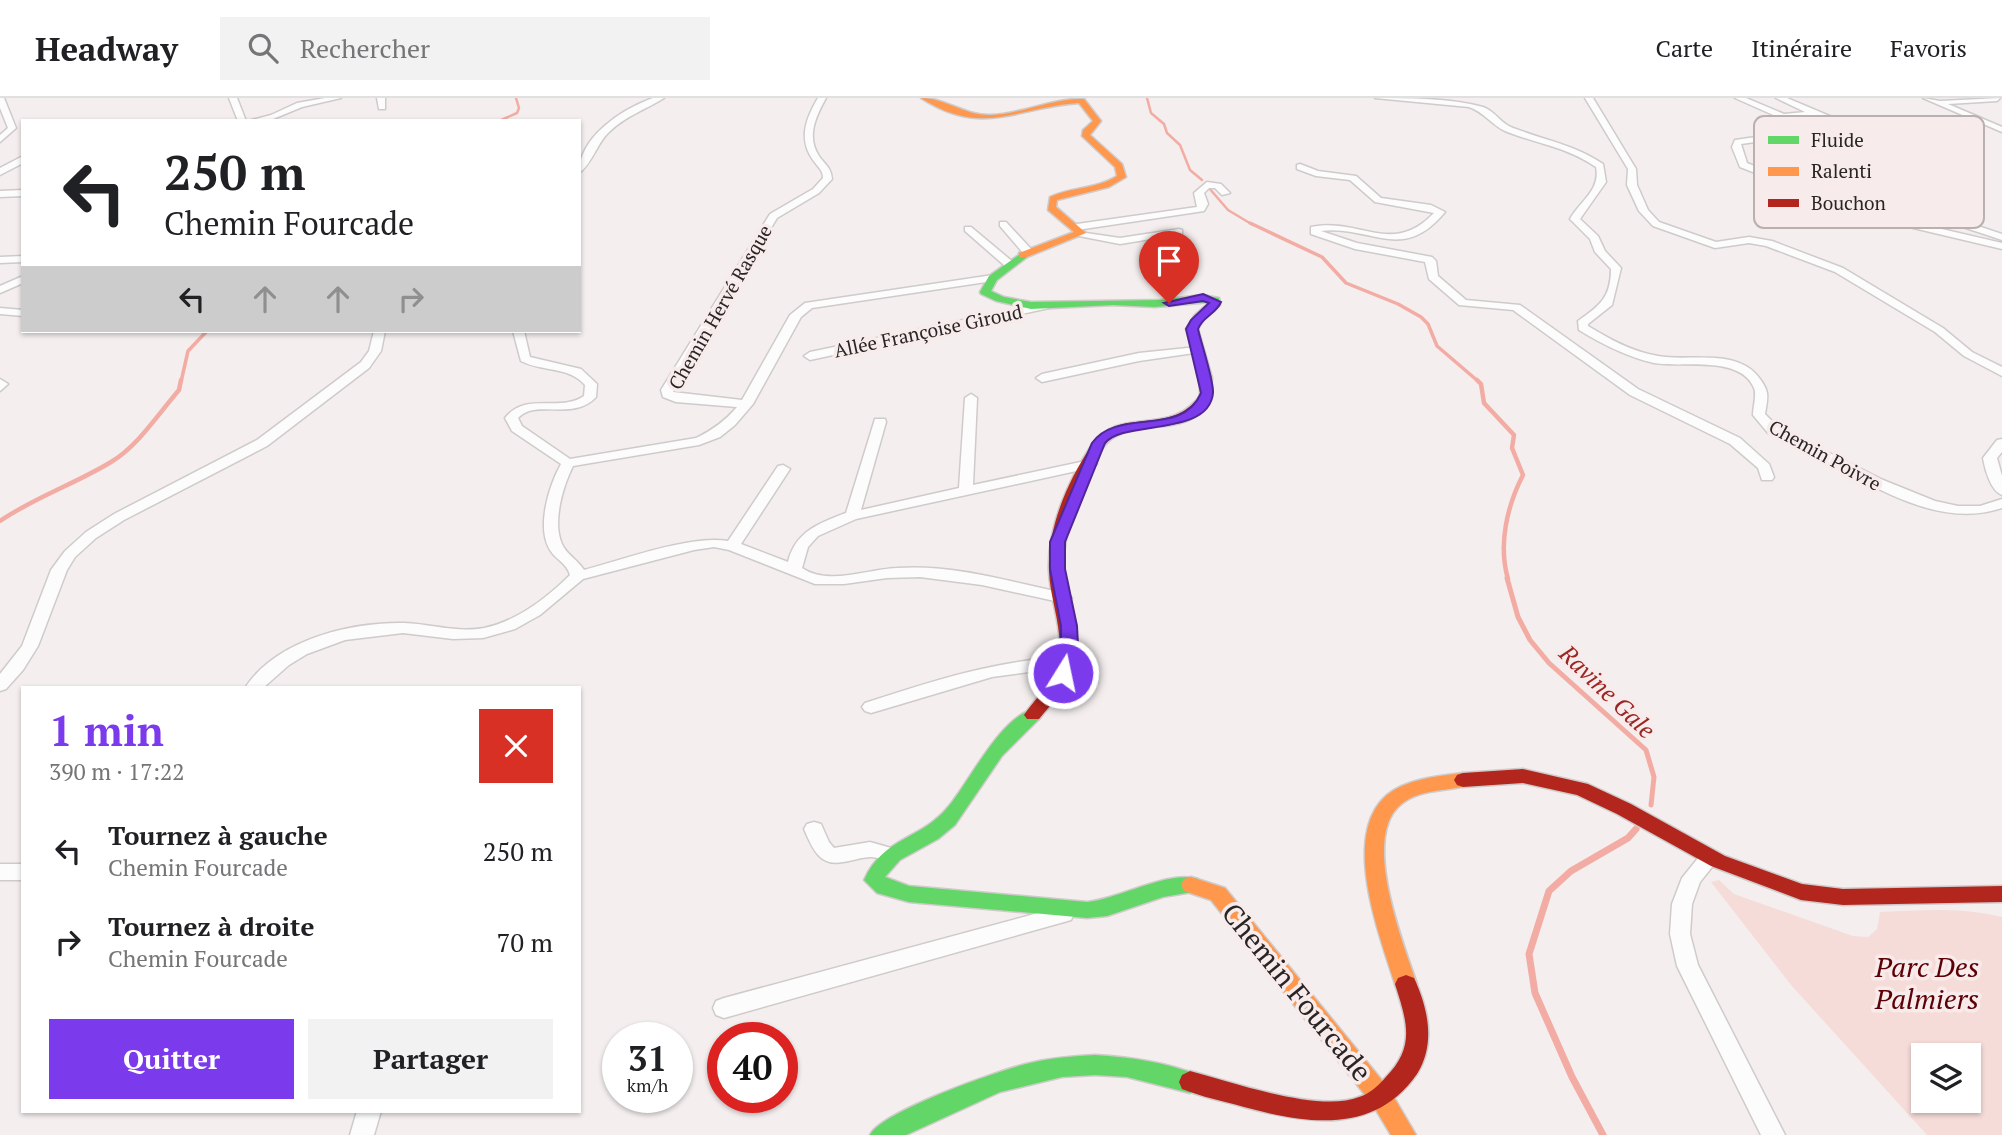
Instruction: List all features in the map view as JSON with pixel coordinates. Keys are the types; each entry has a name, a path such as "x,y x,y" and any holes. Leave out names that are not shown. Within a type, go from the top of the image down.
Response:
{"street":[{"path":"0,98 12,128 0,139"},
{"path":"233,98 241,119"},
{"path":"287,110 288,98"},
{"path":"262,119 337,98"},
{"path":"581,166 592,145 626,111 660,98"},
{"name":"Chemin Hervé Rasque","path":"747,404 676,398 667,394 667,390 773,216 816,191 828,179 827,170 813,157 807,143 810,116 822,98"},
{"path":"925,98 957,115 985,118 1002,117 1055,101 1083,102 1097,121 1086,132 1086,136 1119,166 1122,177 1115,183 1073,189 1053,199 1052,208 1078,231 1120,241 1180,232"},
{"path":"1379,98 1473,106 1488,113 1497,124 1507,129 1580,152 1600,166 1604,181 1600,190 1581,208 1575,219 1595,238 1600,252 1616,268 1616,275 1607,305 1582,323 1583,328 1561,330 1556,334"},
{"path":"1589,98 1632,169 1632,185 1648,217 1656,224 1715,245 1749,240 1768,243 1839,270 1939,330 1968,354 2002,372"},
{"path":"1739,98 1783,116 1817,113"},
{"path":"1780,98 1824,116"},
{"path":"1930,100 1997,99"},
{"path":"1930,100 1968,116"},
{"path":"1984,122 2002,130"},
{"path":"1754,139 1736,144 1743,165 1754,169"},
{"path":"0,173 21,160"},
{"path":"1300,167 1316,173 1353,178 1377,200 1440,212 1428,227 1402,237 1327,228 1314,229 1314,232 1355,246 1428,259 1431,261 1433,277 1463,303 1516,307 1634,392 1735,441 1764,467 1768,477"},
{"path":"814,829 824,851 831,855 841,856 864,849 879,850 891,855 935,831 962,807 998,748 1050,695 1067,662 1069,626 1058,569 1058,542 1099,443 1110,431 1163,424 1197,410 1207,393 1192,326 1215,305 1212,298 1198,297 1156,304 1112,302 1045,306 990,296 985,288 1009,264 1028,252 1078,231 1201,209 1203,204 1199,194 1207,185 1218,186 1224,193"},
{"path":"0,194 21,193"},
{"path":"1003,224 1028,252"},
{"path":"1925,228 2002,246"},
{"path":"1975,228 2002,237"},
{"path":"968,229 1009,264"},
{"path":"0,260 21,259"},
{"path":"518,333 525,359 538,365 577,371 591,384 590,397 575,407 530,407 516,411 511,418 517,428 568,463 708,439 721,432 747,404 796,315 808,305 993,278"},
{"path":"0,290 21,280"},
{"name":"Allée Françoise Giroud","path":"810,356 1045,306"},
{"path":"0,312 21,313"},
{"name":"Chemin Poivre","path":"1583,328 1633,352 1657,360 1715,361 1730,363 1745,370 1761,390 1759,415 1773,430 1887,489 1948,507 1978,509 2002,503"},
{"path":"0,685 30,646 59,570 70,554 90,535 119,517 262,443 365,365 376,348 378,333"},
{"path":"1042,378 1139,357 1197,350"},
{"path":"966,490 971,398"},
{"path":"852,516 880,422"},
{"path":"2002,443 1990,458 1991,467 2002,491"},
{"path":"568,463 558,483 553,534 555,546 572,561 578,576"},
{"path":"794,569 799,547 806,538 822,527 852,516 1090,464"},
{"path":"732,546 783,469"},
{"path":"255,686 269,671 310,647 357,633 405,628 462,635 485,633 509,625 557,597 578,576 714,543 732,546 794,569 806,577 824,580 899,572 932,573 1063,598"},
{"path":"871,708 990,670 1037,663 1067,662"},
{"path":"882,1135 939,1105 1002,1080 1072,1066 1126,1067 1322,1113 1356,1110 1381,1097 1406,1074 1417,1051 1419,1028 1379,884 1374,853 1380,817 1385,807 1401,794 1421,786 1485,777 1533,777 1579,787 1606,799 1710,857 1762,880 1804,892 1834,897 2002,894"},
{"name":"Chemin Fourcade","path":"891,855 878,869 874,880 897,891 1076,910 1105,908 1142,898 1175,884 1196,883 1207,887 1218,894 1381,1097 1404,1135"},
{"path":"1710,857 1692,878 1682,904 1680,934 1688,966 1773,1135"},
{"path":"0,873 21,872"},
{"path":"724,1008 1076,910"},
{"path":"362,1135 368,1113"}],"green space":[{"name":"Parc Des Palmiers","path":"1719,880 1734,894 1853,936 1868,937 1877,929 1880,912 1957,910 2002,917 2002,1135 1927,1135 1791,985 1711,882"}],"waterway":[{"path":"504,119 517,113 519,108 516,98"},
{"name":"Ravine Gale","path":"1147,98 1151,113 1164,124 1167,133 1180,145 1190,170 1202,180"},
{"name":"Ravine Gale","path":"1209,188 1228,210 1253,225"},
{"name":"Ravine Gale","path":"1250,223 1322,257 1346,283 1398,304 1421,317 1428,324 1437,346 1479,382"},
{"path":"181,382 188,351 205,333"},
{"path":"0,521 121,455 139,438 179,390 181,380"},
{"name":"Ravine Gale","path":"1479,382 1484,403 1514,435 1512,448 1523,475 1512,500 1504,539 1508,579"},
{"name":"Ravine Gale","path":"1507,578 1518,617 1530,640 1549,663 1646,750 1654,777 1651,805"},
{"name":"Ravine Gale","path":"1603,1135 1572,1077 1535,993 1529,954 1549,891 1571,871 1628,838 1636,829"}],"traffic: fast":[{"path":"1023,255 993,278 985,292 1000,299 1031,306 1113,302 1161,303 1202,298 1215,300 1215,305 1198,318 1192,329 1206,378 1206,396"},
{"path":"1033,715 996,751 948,820 931,833 893,854 879,869 874,880 884,887 909,894 1087,910 1107,908 1162,889 1191,885"},
{"path":"882,1135 969,1093 1031,1073 1062,1067 1127,1067 1190,1082"}],"traffic: slow":[{"path":"925,98 977,117 1003,116 1081,101 1097,121 1086,132 1086,136 1119,166 1122,177 1106,185 1070,192 1053,199 1051,208 1081,233 1023,255"},
{"path":"1406,984 1379,890 1375,839 1380,818 1391,802 1407,792 1463,780"},
{"path":"1191,885 1218,894 1381,1097 1404,1135"}],"traffic: jam":[{"path":"1033,715 1053,691 1064,670 1068,650 1067,632 1056,570 1057,545 1067,507 1097,447 1107,435 1120,429 1184,418 1197,410 1206,396"},
{"path":"1463,780 1523,776 1581,789 1624,809 1718,861 1801,892 1843,897 2002,894"},
{"path":"1190,1082 1275,1104 1321,1112 1341,1112 1367,1105 1377,1100 1404,1074 1416,1050 1417,1026 1406,984"}],"route":[{"path":"1063,673 1067,662 1069,626 1056,555 1058,542 1099,443 1105,434 1116,429 1163,424 1189,415 1203,403 1207,393 1192,326 1198,318 1213,308 1215,302 1212,298 1203,297 1169,303"}]}
